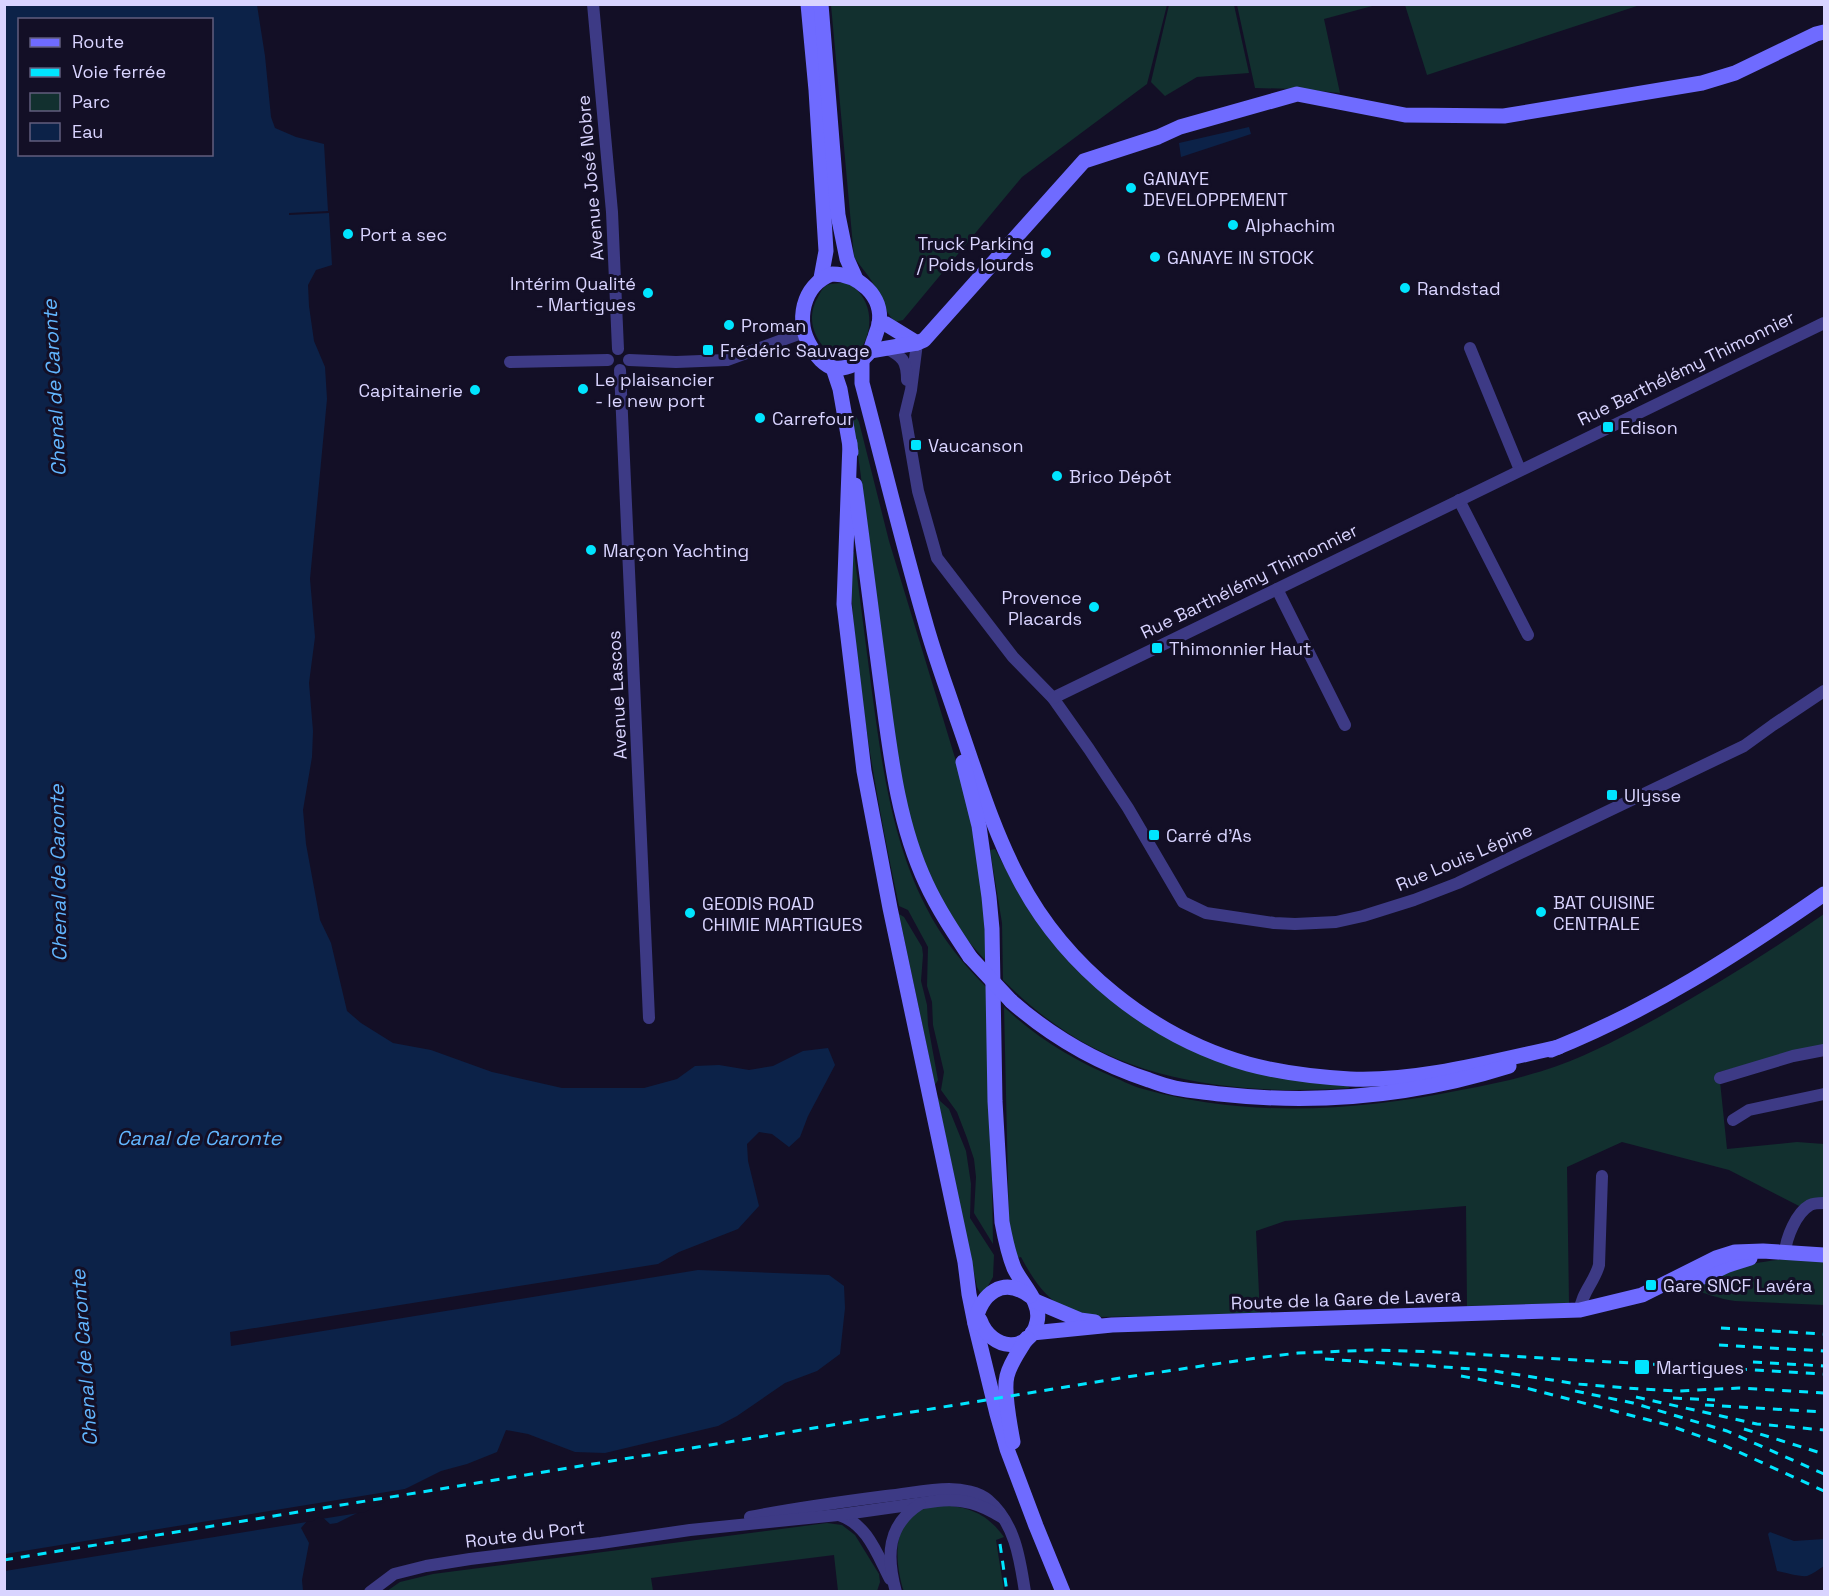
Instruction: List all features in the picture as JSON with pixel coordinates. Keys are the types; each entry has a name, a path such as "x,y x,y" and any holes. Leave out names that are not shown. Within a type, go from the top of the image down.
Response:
{"street":[{"name":"Avenue José Nobre","path":"593,4 612,212 618,349"},
{"path":"808,4 826,251 821,278"},
{"path":"821,4 838,215 847,259 856,279"},
{"path":"905,414 921,342 1084,161 1158,137 1180,127 1297,94 1405,115 1504,116 1702,83 1735,73 1824,32"},
{"path":"1559,1047 1438,1072 1352,1079 1314,1076 1246,1063 1203,1047 1156,1023 1127,1004 1083,967 1040,912 1005,852 925,622 862,383 866,355 879,322 878,310 873,297 856,279 843,274 832,274 821,278 810,290 801,316 810,346 820,360 833,368 840,389 850,443 888,735 902,809 914,851 926,883 947,922 970,957 1011,1001 1031,1018 1092,1058 1125,1072 1174,1088 1243,1096 1312,1099 1352,1097 1420,1089 1470,1078 1514,1065 1559,1047 1620,1021 1685,986 1749,946 1824,894"},
{"path":"879,322 921,342"},
{"name":"Rue Barthélémy Thimonnier","path":"1053,698 1824,323"},
{"path":"629,360 676,362 727,360 804,332"},
{"path":"833,368 855,364 866,355 886,348 921,342"},
{"path":"886,348 900,355 905,362 907,372 905,414 918,491 937,558 1013,657 1053,698"},
{"path":"1470,348 1520,470"},
{"path":"618,349 626,352 629,360 627,366 620,370 613,369 608,360 612,351 618,349"},
{"path":"510,362 608,360"},
{"name":"Avenue Lascos","path":"620,370 650,1018"},
{"path":"850,443 843,604 863,759 884,879 997,1414 1007,1449 1063,1592"},
{"path":"1459,500 1528,635"},
{"path":"1277,589 1344,725"},
{"path":"942,674 979,826 989,897 992,929 995,1101 1002,1222 1005,1241 1013,1265 1038,1311 1037,1323 1011,1365 1006,1386 1019,1481"},
{"name":"Rue Louis Lépine","path":"1053,698 1128,808 1183,902 1206,913 1295,924 1336,922 1363,916 1458,883 1744,746 1824,691"},
{"path":"1720,1078 1793,1056 1824,1050"},
{"path":"1733,1120 1749,1110 1824,1094"},
{"path":"1580,1310 1581,1301 1599,1265 1602,1176"},
{"path":"1785,1253 1788,1235 1804,1210 1814,1204 1824,1203"},
{"name":"Route de la Gare de Lavera","path":"1030,1336 1112,1325 1580,1310 1642,1295 1725,1255 1745,1251 1824,1255"},
{"path":"977,1318 989,1294 998,1288 1009,1286 1021,1289 1033,1299"},
{"name":"Route de la Gare de Lavera","path":"1033,1299 1080,1320 1112,1325"},
{"path":"977,1318 990,1338 998,1342 1013,1344 1030,1336"},
{"name":"Route du Port","path":"690,1530 776,1512 942,1489 964,1490 988,1500 1012,1533 1025,1592"},
{"path":"873,1498 875,1510 893,1533"},
{"name":"Route du Port","path":"370,1592 394,1574 426,1566 690,1530 838,1515 954,1499 989,1509 1003,1518"},
{"path":"896,1590 891,1557 893,1533 903,1517 921,1503"},
{"path":"868,1538 867,1527 875,1510"},
{"path":"838,1515 857,1524 868,1538 896,1590"}],"green space":[{"path":"1405,4 1640,5 1427,75"},
{"path":"831,5 1167,5 1147,84 1022,177 903,320 895,322 887,312 871,280 854,257"},
{"path":"1169,5 1234,5 1249,73 1197,77 1165,96 1151,82"},
{"path":"1237,5 1376,5 1324,19 1340,93 1255,88"},
{"path":"845,282 854,287 866,303 869,312 868,332 860,350 847,348 837,358 818,339 812,323 812,314 824,287"},
{"path":"855,414 889,541 966,794 982,885 987,962 957,926 936,889 911,822 892,716 853,420"},
{"path":"852,552 854,552 885,775 905,856 914,882 939,930 962,961 989,990 993,1244 974,1213 976,1177 974,1159 967,1138 957,1112 941,1090 944,1072 933,1025 932,1002 927,986 928,947 908,910 899,906 893,878 872,765 860,680 852,600"},
{"path":"995,849 1016,888 1057,946 1173,1039 1350,1088 1274,1090 1197,1082 1123,1061 1088,1045 1056,1025 1003,980 1002,923 990,850"},
{"path":"899,914 904,917 922,947 921,981 927,1005 928,1025 938,1080 935,1085"},
{"path":"1824,914 1824,1045 1719,1072 1727,1149 1797,1142 1824,1144 1824,1198 1801,1207 1729,1170 1622,1142 1567,1167 1569,1303 1467,1306 1466,1206 1285,1221 1256,1231 1260,1314 1101,1317 1077,1313 1059,1305 1043,1291 1021,1257 1017,1258 1009,1225 1004,1007 1030,1029 1072,1057 1143,1089 1186,1099 1264,1108 1343,1107 1383,1103 1509,1080 1557,1066 1583,1055 1701,993"},
{"path":"937,1095 949,1109 966,1151 971,1184 970,1218 994,1255 993,1277 984,1293 981,1294 977,1287"},
{"path":"1789,1259 1824,1261 1824,1305 1735,1301 1688,1289 1737,1268 1761,1262"},
{"path":"944,1505 971,1510 985,1518 1004,1537 996,1540 1004,1591 904,1592 898,1560 902,1528 916,1512"},
{"path":"827,1523 842,1525 855,1535 879,1574 880,1582 877,1591 838,1591 834,1555 651,1578 653,1591 387,1591 400,1582 433,1574"}],"water":[{"name":"Canal de Caronte","path":"5,5 257,5 271,117 275,128 296,137 324,144 328,211 289,213 289,215 329,213 332,265 316,270 308,285 314,341 325,367 327,399 310,579 315,637 309,683 313,731 312,757 303,810 306,844 320,920 331,943 347,1011 361,1023 393,1043 431,1050 492,1072 562,1088 644,1088 677,1079 695,1066 719,1065 749,1070 773,1066 803,1051 828,1048 835,1065 808,1116 800,1137 789,1147 772,1134 759,1132 747,1144 748,1161 759,1206 738,1229 679,1252 658,1264 230,1332 231,1346 698,1270 829,1275 844,1286 845,1308 840,1354 817,1371 785,1383 737,1416 718,1426 605,1453 575,1452 528,1434 506,1430 497,1452 441,1471 337,1523 330,1524 319,1514 308,1520 301,1528 309,1543 302,1580 303,1591 5,1592"},
{"path":"1249,127 1251,134 1181,157 1179,143"},
{"path":"1770,1532 1794,1541 1824,1539 1824,1566 1807,1576 1777,1571 1768,1534"}],"pier":[{"path":"411,1488 365,1512 321,1519 319,1517 313,1521 5,1571 5,1554"}],"railway":[{"path":"1721,1328 1824,1334"},
{"path":"1719,1345 1824,1351"},
{"path":"4,1560 1127,1377 1298,1353 1372,1350 1437,1352 1824,1374"},
{"path":"1325,1359 1488,1370 1577,1384 1640,1389 1678,1391 1739,1388 1824,1393"},
{"path":"1753,1362 1824,1366"},
{"path":"1461,1376 1526,1388 1668,1425 1719,1443 1824,1491"},
{"path":"1575,1391 1633,1403 1727,1431 1824,1474"},
{"path":"1636,1397 1757,1424 1824,1430"},
{"path":"1673,1398 1715,1400"},
{"path":"1705,1405 1824,1412"},
{"path":"1744,1429 1824,1454"},
{"path":"1000,1544 1007,1592"}],"place":[{"name":"GANAYE DEVELOPPEMENT","path":"1131,188"},
{"name":"Alphachim","path":"1233,225"},
{"name":"Port a sec","path":"348,234"},
{"name":"Truck Parking / Poids lourds","path":"1046,253"},
{"name":"GANAYE IN STOCK","path":"1155,257"},
{"name":"Randstad","path":"1405,288"},
{"name":"Intérim Qualité - Martigues","path":"648,293"},
{"name":"Proman","path":"729,325"},
{"name":"Frédéric Sauvage","path":"708,350"},
{"name":"Le plaisancier - le new port","path":"583,389"},
{"name":"Capitainerie","path":"475,390"},
{"name":"Carrefour","path":"760,418"},
{"name":"Edison","path":"1608,427"},
{"name":"Vaucanson","path":"916,445"},
{"name":"Brico Dépôt","path":"1057,476"},
{"name":"Marçon Yachting","path":"591,550"},
{"name":"Provence Placards","path":"1094,607"},
{"name":"Thimonnier Haut","path":"1157,648"},
{"name":"Ulysse","path":"1612,795"},
{"name":"Carré d’As","path":"1154,835"},
{"name":"BAT CUISINE CENTRALE","path":"1541,912"},
{"name":"GEODIS ROAD CHIMIE MARTIGUES","path":"690,913"},
{"name":"Gare SNCF Lavéra","path":"1651,1285"},
{"name":"Martigues","path":"1642,1367"}],"water label":[{"name":"Chenal de Caronte","path":"54,388"},
{"name":"Chenal de Caronte","path":"58,873"},
{"name":"Chenal de Caronte","path":"84,1358"}]}
